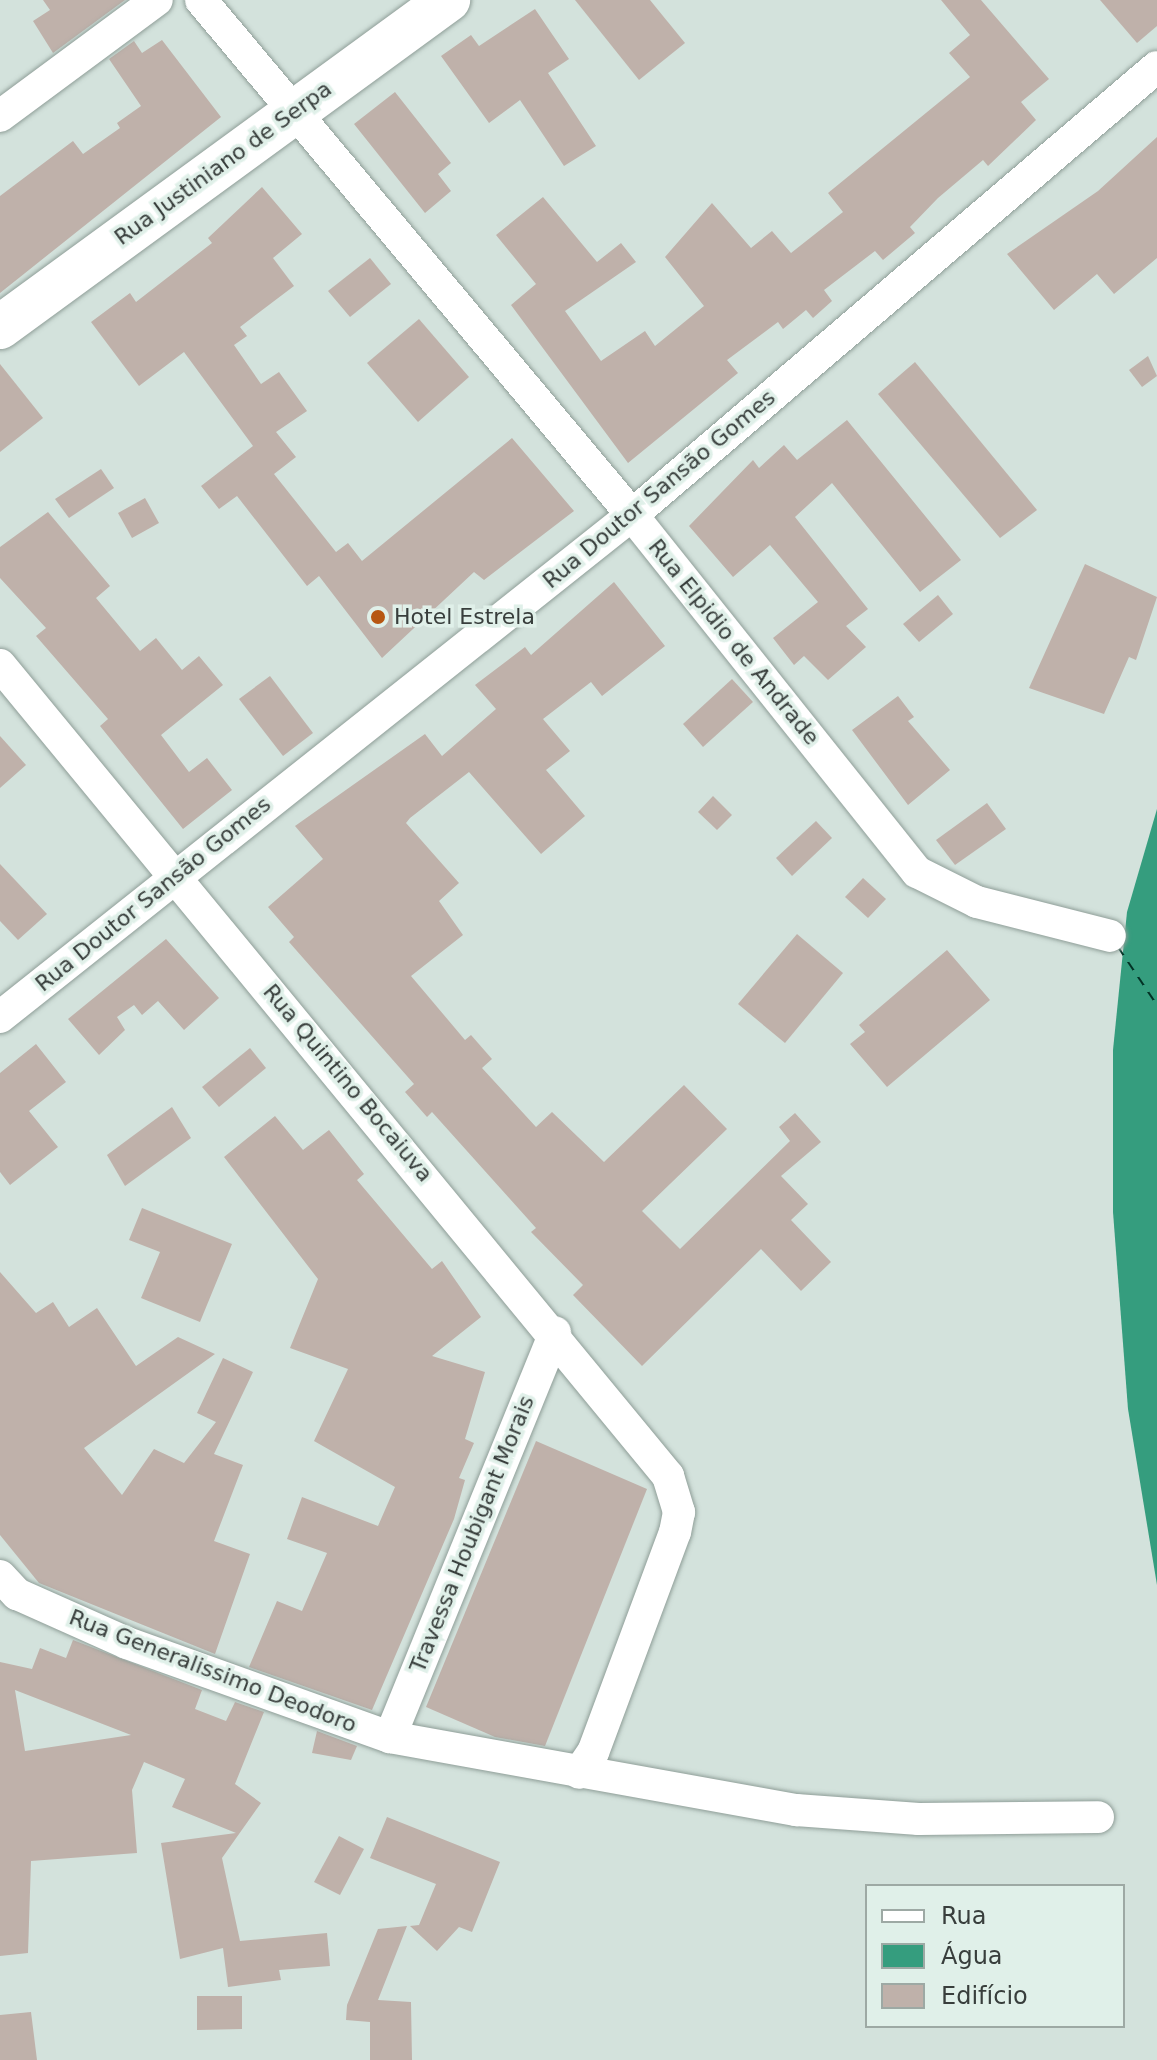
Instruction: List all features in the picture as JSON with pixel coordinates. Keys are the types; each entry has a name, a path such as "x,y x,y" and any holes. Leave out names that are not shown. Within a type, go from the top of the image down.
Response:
{"main road":[{"name":"Rua Justiniano de Serpa","path":"0,327 448,0"}],"street":[{"path":"0,116 157,0"},
{"name":"Rua Elpidio de Andrade","path":"201,0 290,114 632,515 917,872 977,902 1110,936"},
{"name":"Rua Doutor Sansão Gomes","path":"0,1017 632,515 1157,67"},
{"name":"Rua Quintino Bocaiuva","path":"0,665 555,1332 668,1476 679,1512 593,1752 579,1773"},
{"name":"Travessa Houbigant Morais","path":"390,1737 555,1332"},
{"name":"Rua Generalissimo Deodoro","path":"0,1576 17,1594 127,1643 390,1737 579,1773 840,1814 1098,1817"}],"water":[{"path":"1157,809 1157,1585 1128,1409 1113,1212 1113,1050 1127,912"}],"building":[{"path":"43,0 125,0 53,53 33,21 50,10"},
{"path":"575,0 650,0 685,43 639,80"},
{"path":"941,0 981,0 1049,79 1021,102 1036,120 988,166 983,160 938,198 910,227 915,233 883,260 875,251 824,290 832,301 813,318 806,310 783,329 778,322 727,360 738,373 628,463 511,305 536,284 496,235 543,197 597,262 621,243 636,262 565,311 601,361 645,331 655,346 704,306 665,257 712,203 751,248 772,231 791,253 843,212 828,193 970,77 949,53 970,35"},
{"path":"1100,0 1157,0 1157,26 1137,43"},
{"path":"535,9 569,59 548,73 596,146 564,166 520,100 489,123 441,56 471,35 479,46"},
{"path":"162,40 221,117 0,293 0,196 73,141 83,154 120,128 117,123 141,106 109,59 134,41 142,53"},
{"path":"395,92 451,163 438,174 451,191 425,213 354,124"},
{"path":"1157,137 1157,258 1114,294 1097,274 1054,310 1007,254 1098,191"},
{"path":"262,187 302,234 273,258 294,286 240,327 247,336 234,345 261,384 279,372 307,411 276,432 296,457 274,474 336,552 348,543 362,561 512,438 574,511 484,580 474,572 382,658 319,576 307,586 237,496 219,509 201,486 253,446 184,352 139,386 91,322 130,293 136,302 212,243 208,238"},
{"path":"370,258 391,284 350,317 328,291"},
{"path":"419,319 469,377 418,422 367,363"},
{"path":"1148,356 1157,376 1142,387 1129,370"},
{"path":"915,362 1037,510 1000,538 878,394"},
{"path":"0,364 43,418 0,452"},
{"path":"847,420 961,560 920,592 832,483 795,517 868,609 846,626 866,647 828,680 804,656 794,665 773,638 818,602 770,545 733,577 689,526 753,460 759,468 784,445 797,460"},
{"path":"101,469 114,488 69,518 55,499"},
{"path":"145,498 159,523 132,538 118,513"},
{"path":"48,512 110,586 96,598 140,651 156,638 182,670 199,656 223,685 161,735 189,772 207,758 232,790 183,829 100,726 108,719 36,636 46,628 0,578 0,547"},
{"path":"1085,564 1157,597 1136,660 1129,657 1104,714 1029,688"},
{"path":"614,582 665,646 602,696 591,682 543,719 570,751 546,770 585,816 541,854 469,772 410,818 406,823 459,883 439,901 463,935 411,976 465,1040 471,1035 492,1059 482,1068 536,1127 552,1112 604,1162 684,1085 727,1129 642,1211 680,1249 790,1141 779,1127 795,1113 821,1142 781,1176 808,1204 791,1220 831,1262 801,1291 761,1249 642,1366 573,1295 583,1285 531,1232 536,1228 432,1112 427,1117 405,1092 414,1084 289,942 294,937 268,907 323,859 295,826 425,734 442,756 496,709 475,685 525,647 531,655"},
{"path":"938,595 953,614 919,642 903,624"},
{"path":"270,676 313,733 283,756 239,699"},
{"path":"732,679 753,702 703,747 683,724"},
{"path":"898,696 914,717 908,721 950,770 908,805 852,730"},
{"path":"0,736 26,765 0,788"},
{"path":"713,796 732,815 717,830 698,812"},
{"path":"987,803 1006,829 955,865 936,840"},
{"path":"816,821 832,838 792,876 776,858"},
{"path":"0,864 47,914 18,940 0,921"},
{"path":"863,878 886,899 868,918 845,897"},
{"path":"797,934 843,973 785,1043 738,1004"},
{"path":"166,939 219,998 184,1030 158,1001 142,1015 134,1005 117,1017 125,1030 99,1055 68,1019"},
{"path":"947,950 990,1000 887,1087 850,1044 865,1032 859,1025"},
{"path":"36,1044 66,1082 29,1111 58,1147 10,1185 0,1172 0,1073"},
{"path":"250,1048 266,1068 219,1107 202,1087"},
{"path":"172,1107 191,1138 125,1186 107,1155"},
{"path":"275,1116 303,1150 329,1130 364,1174 357,1180 432,1269 442,1261 481,1317 432,1356 485,1372 465,1439 474,1443 459,1478 465,1480 454,1519 372,1710 249,1667 277,1601 302,1611 327,1553 287,1539 302,1497 378,1526 395,1487 314,1441 348,1369 290,1348 318,1279 224,1157"},
{"path":"142,1208 232,1244 200,1322 141,1298 160,1252 129,1240"},
{"path":"0,1272 36,1313 53,1302 69,1327 97,1308 136,1366 178,1337 215,1354 84,1448 122,1495 154,1449 184,1463 216,1422 197,1413 223,1358 253,1372 214,1454 243,1465 214,1541 250,1554 215,1654 39,1583 0,1535"},
{"path":"536,1441 647,1489 545,1746 495,1737 426,1707"},
{"path":"73,1640 202,1690 195,1709 226,1721 235,1702 264,1712 235,1784 261,1803 222,1858 240,1941 327,1933 330,1966 279,1970 281,1980 228,1987 223,1948 180,1959 161,1843 236,1833 172,1807 185,1779 144,1762 132,1790 137,1853 31,1861 28,1953 0,1956 0,1662 32,1669 40,1648 66,1658","holes":["15,1690 131,1735 25,1751"]},
{"path":"317,1731 357,1746 351,1760 312,1753"},
{"path":"387,1817 500,1862 472,1932 459,1927 437,1951 410,1926 419,1925 436,1884 370,1858"},
{"path":"339,1836 364,1849 340,1895 314,1882"},
{"path":"407,1926 378,2000 411,2002 412,2060 370,2060 370,2022 346,2020 347,2005 378,1929"},
{"path":"197,1996 242,1996 242,2029 197,2030"},
{"path":"31,2012 37,2060 0,2060 0,2015"}],"ferry route":[{"path":"1118,947 1157,1005"}],"place":[{"name":"Hotel Estrela","path":"378,617"}]}
